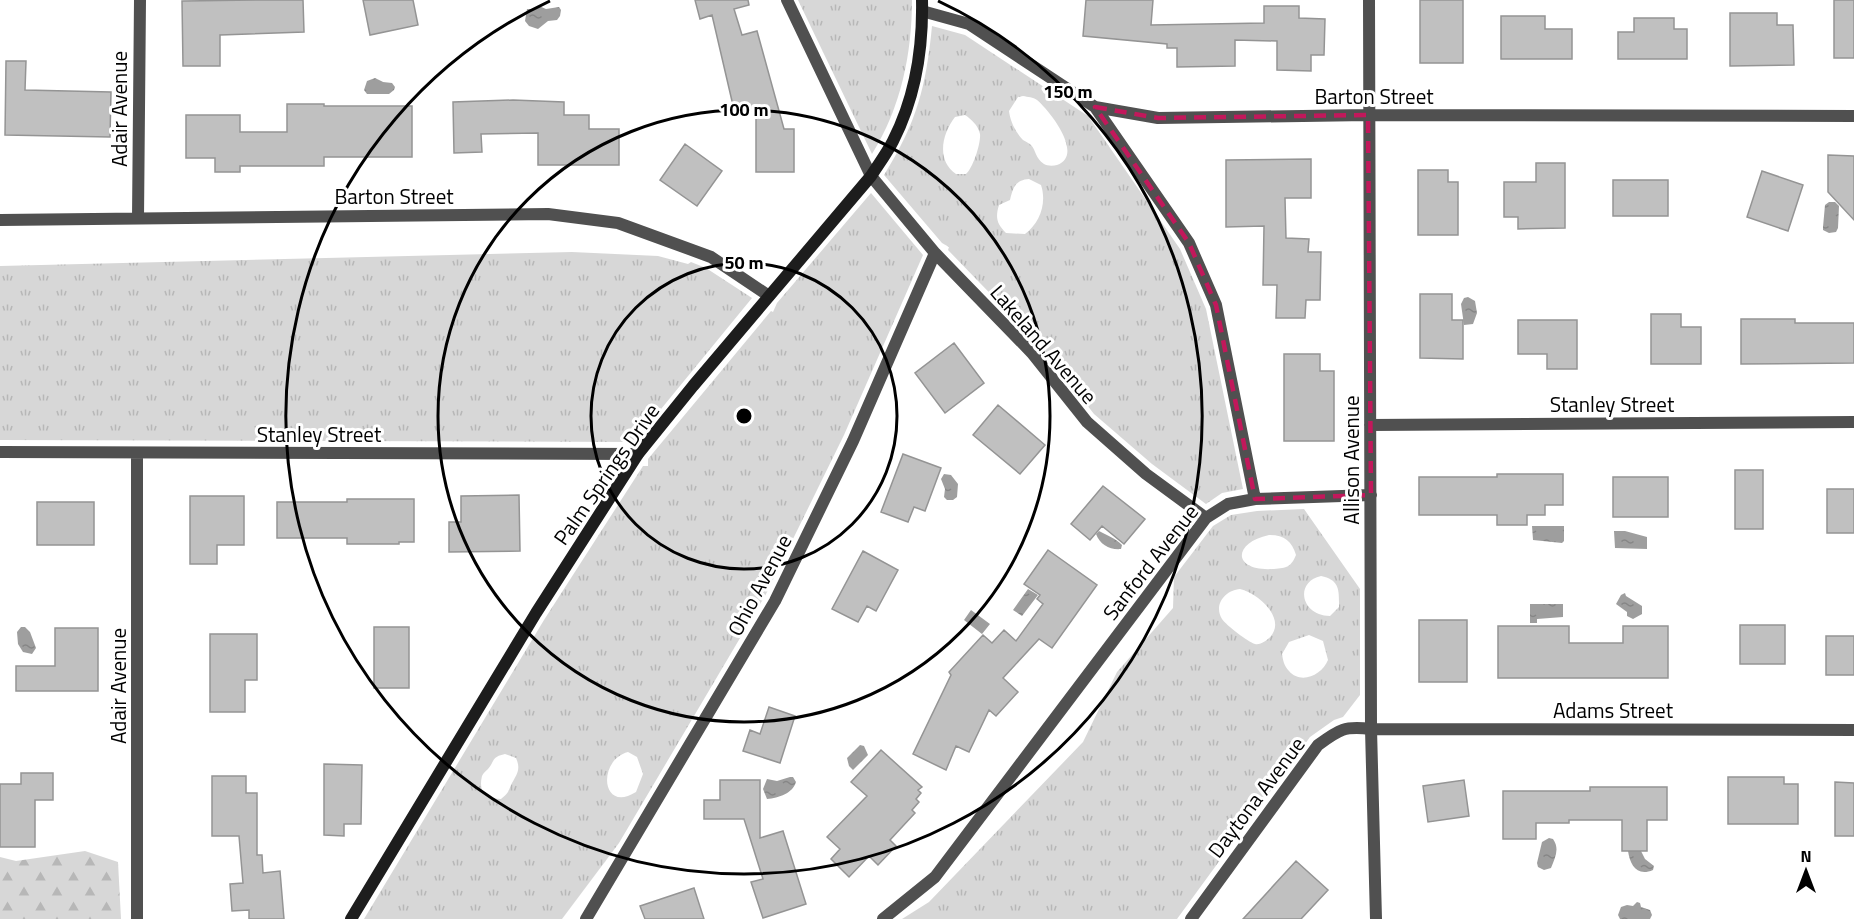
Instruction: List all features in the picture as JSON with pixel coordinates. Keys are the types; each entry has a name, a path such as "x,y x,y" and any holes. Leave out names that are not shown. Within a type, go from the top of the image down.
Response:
{"street":[{"name":"Adair Avenue","path":"138,218 140,0"},
{"name":"Lakeland Avenue","path":"787,0 871,177 935,253 1032,353 1087,422 1146,474 1206,518"},
{"name":"Allison Avenue","path":"1369,0 1371,729 1376,919"},
{"name":"Barton Street","path":"922,6 969,24 1095,107 1158,118 1368,115 1854,116"},
{"name":"Palm Springs Drive","path":"351,919 536,613 638,454 871,177 893,141 908,106 918,64 922,6"},
{"path":"1095,107 1189,243 1216,305 1255,499 1371,495"},
{"name":"Barton Street","path":"0,219 548,214 618,223 711,257 769,296"},
{"name":"Ohio Avenue","path":"586,919 775,601 853,441 935,253"},
{"name":"Stanley Street","path":"1370,425 1854,422"},
{"name":"Stanley Street","path":"0,452 638,454"},
{"name":"Adair Avenue","path":"137,453 137,919"},
{"name":"Sanford Avenue","path":"883,919 935,877 1206,518 1228,504 1255,499"},
{"name":"Daytona Avenue","path":"1191,919 1318,745 1339,730 1354,727 1371,729"},
{"name":"Adams Street","path":"1371,729 1854,730"}],"highlighted area":[{"path":"1095,107 1158,118 1368,115 1371,495 1255,499 1216,305 1189,243"}],"green space":[{"path":"798,0 912,0 910,40 903,80 890,118 872,154"},
{"path":"932,26 965,35 1088,116 1180,249 1206,309 1243,489 1222,493 1206,504 1152,464 1094,414 1040,345 948,250 949,247 942,243 884,175 905,138 918,104 927,68","holes":["1018,97 1037,100 1062,132 1067,152 1065,160 1057,165 1052,166 1041,162 1033,147 1023,140 1014,127 1009,111","965,115 976,125 980,134 976,155 966,174 956,174 946,162 943,154 944,139 955,117","1029,179 1041,185 1043,206 1035,224 1025,234 1006,233 998,221 999,205 1010,200 1015,185"]},
{"path":"871,193 923,255 844,435 766,594 619,843 562,919 364,919 544,620 643,466 648,466 648,459 771,311 773,312 777,303","holes":["628,752 637,757 643,774 636,792 624,797 616,796 610,791 607,783 608,774 611,765 618,757","505,754 516,758 518,771 506,795 501,799 491,798 482,790 482,776 495,758"]},
{"path":"572,252 658,256 688,264 691,262 706,268 752,298 634,442 0,440 0,266"},
{"path":"1304,509 1360,589 1360,695 1343,717 1334,720 1310,737 1177,919 902,919 929,902 1083,742 1117,672 1173,608 1174,577 1213,526 1231,515 1257,511","holes":["1269,535 1279,536 1287,540 1296,555 1288,566 1282,568 1260,569 1250,566 1244,562 1243,550 1257,539","1321,576 1332,580 1337,587 1339,607 1330,616 1320,615 1307,605 1304,591 1312,579","1240,589 1255,596 1263,602 1273,616 1274,632 1262,643 1255,644 1247,640 1222,619 1220,603 1226,595","1309,635 1323,641 1328,660 1316,674 1305,678 1294,675 1283,661 1282,654 1289,642"]},
{"path":"85,851 118,862 121,919 0,919 0,857 16,861"}],"water":[{"path":"539,6 546,9 559,7 560,16 557,20 548,21 538,29 529,26 525,21 527,9"},
{"path":"375,78 392,83 394,90 389,94 367,94 364,90 367,81"},
{"path":"1835,202 1839,206 1838,228 1836,232 1829,233 1823,230 1823,227 1825,205"},
{"path":"1468,297 1475,301 1477,313 1473,324 1464,325 1461,304 1464,298"},
{"path":"944,474 951,475 958,484 957,497 953,500 947,500 944,497 945,489 941,479"},
{"path":"1532,526 1564,526 1564,541 1562,543 1533,540"},
{"path":"1099,531 1122,545 1121,549 1109,548 1103,544 1096,534"},
{"path":"1614,531 1625,531 1647,537 1647,549 1615,548"},
{"path":"1028,589 1038,595 1022,616 1013,610"},
{"path":"1625,593 1642,606 1642,614 1633,619 1616,604 1621,595"},
{"path":"1530,604 1563,604 1563,617 1537,619 1537,623 1530,623"},
{"path":"971,610 990,624 982,634 964,620"},
{"path":"21,627 25,627 30,632 36,648 32,654 23,652 18,644 17,632"},
{"path":"860,745 864,746 868,755 853,770 847,758"},
{"path":"793,777 796,782 789,792 767,799 763,789 767,779 777,781"},
{"path":"1549,838 1555,843 1556,854 1551,868 1544,870 1538,867 1537,863 1542,842"},
{"path":"1628,851 1641,851 1645,859 1654,866 1653,870 1643,872 1635,868 1630,861"},
{"path":"1637,902 1641,907 1650,910 1652,915 1650,919 1620,919 1618,915 1621,907 1633,906"}],"building":[{"path":"303,0 304,32 220,35 220,66 183,66 182,1"},
{"path":"363,0 413,0 418,25 370,35"},
{"path":"695,0 748,0 749,5 734,9 742,35 757,31 784,129 794,129 794,172 756,172 756,109 735,114 712,15 700,19"},
{"path":"1086,0 1153,0 1151,25 1264,23 1264,6 1299,6 1299,18 1325,19 1324,55 1311,55 1311,71 1277,70 1277,41 1235,40 1235,66 1177,67 1177,48 1167,48 1167,44 1083,36"},
{"path":"1420,0 1463,0 1463,63 1420,63"},
{"path":"1834,0 1854,0 1854,58 1834,58"},
{"path":"1730,13 1777,13 1777,25 1793,25 1794,65 1730,66"},
{"path":"1501,16 1545,16 1545,29 1572,29 1572,59 1501,59"},
{"path":"1634,18 1674,18 1674,29 1687,29 1687,59 1618,59 1618,32 1634,32"},
{"path":"6,61 26,61 25,90 111,92 110,137 5,135"},
{"path":"513,100 564,102 564,115 589,115 589,129 619,129 619,165 538,165 538,133 481,134 482,152 454,153 453,102"},
{"path":"287,104 412,106 412,157 324,157 324,166 240,166 240,172 215,172 215,158 186,158 186,115 240,115 240,132 287,132"},
{"path":"685,144 722,171 697,206 660,180"},
{"path":"1828,155 1854,156 1854,220 1828,192"},
{"path":"1311,159 1311,198 1285,198 1286,238 1309,239 1308,252 1321,252 1320,300 1306,300 1305,318 1276,318 1277,285 1263,285 1264,226 1226,227 1226,160"},
{"path":"1536,163 1565,163 1565,228 1518,229 1518,217 1504,217 1504,182 1536,182"},
{"path":"1418,170 1448,170 1448,182 1458,182 1458,235 1418,235"},
{"path":"1762,171 1803,185 1788,231 1747,217"},
{"path":"1613,180 1668,180 1668,216 1613,216"},
{"path":"1420,294 1452,294 1452,320 1463,320 1463,359 1420,358"},
{"path":"1651,314 1681,314 1681,327 1701,327 1701,364 1651,364"},
{"path":"1741,319 1795,319 1795,323 1854,323 1854,363 1741,364"},
{"path":"1518,320 1577,320 1577,369 1547,369 1547,354 1518,354"},
{"path":"954,343 984,383 945,413 915,373"},
{"path":"1284,354 1320,354 1320,371 1334,371 1334,441 1284,441"},
{"path":"998,405 1045,445 1020,474 973,435"},
{"path":"903,454 941,468 925,511 914,507 908,522 881,512"},
{"path":"1735,470 1763,470 1763,529 1735,529"},
{"path":"1497,474 1563,474 1563,505 1545,505 1545,515 1527,515 1527,525 1497,525 1497,515 1419,515 1419,477 1497,477"},
{"path":"1613,477 1668,477 1668,517 1613,517"},
{"path":"1103,486 1145,519 1124,544 1102,526 1090,540 1071,524"},
{"path":"1827,489 1854,489 1854,533 1827,533"},
{"path":"519,495 520,551 449,552 449,522 461,522 461,496"},
{"path":"190,496 244,496 244,545 217,545 217,564 190,564"},
{"path":"347,499 414,499 414,542 347,544 347,538 277,538 277,502 347,502"},
{"path":"37,502 94,502 94,545 37,545"},
{"path":"1048,550 1097,585 1052,648 1039,639 1003,678 1018,692 996,716 989,710 969,752 956,746 946,770 913,754 951,675 949,672 983,635 992,643 1004,630 1016,641 1043,604 1037,599 1040,595 1024,584"},
{"path":"863,551 898,570 876,611 867,606 858,622 832,609"},
{"path":"1419,620 1467,620 1467,682 1419,682"},
{"path":"1740,625 1785,625 1785,664 1740,664"},
{"path":"1498,626 1569,626 1569,643 1623,643 1623,626 1668,626 1668,678 1498,678"},
{"path":"374,627 409,627 409,688 374,688"},
{"path":"55,628 98,628 98,691 16,691 16,666 55,666"},
{"path":"210,634 257,634 257,680 245,680 245,712 210,712"},
{"path":"1826,636 1854,636 1854,675 1826,675"},
{"path":"769,707 795,716 780,763 743,751 750,730 760,734"},
{"path":"881,750 922,787 918,790 921,793 916,799 919,802 912,810 915,813 890,840 896,846 878,865 869,856 849,877 831,859 840,849 827,837 867,796 851,782"},
{"path":"324,764 362,765 361,824 344,824 344,836 324,835"},
{"path":"21,773 53,773 53,800 35,800 35,847 0,847 0,784 21,784"},
{"path":"212,776 246,776 246,793 257,793 257,855 262,855 263,873 280,871 284,919 249,919 249,910 232,911 230,884 243,883 239,836 212,836"},
{"path":"1728,777 1784,777 1784,784 1798,784 1798,824 1728,824"},
{"path":"720,780 760,780 760,838 783,831 806,904 763,918 751,882 763,879 744,819 704,819 704,800 720,800"},
{"path":"1464,780 1469,816 1428,822 1423,786"},
{"path":"1835,782 1854,783 1854,836 1835,836"},
{"path":"1590,787 1667,787 1667,820 1647,820 1647,851 1622,851 1622,820 1569,820 1569,823 1536,823 1536,839 1503,839 1503,791 1590,791"},
{"path":"1296,861 1328,890 1301,919 1243,919"},
{"path":"694,888 704,919 645,919 640,906"}]}
